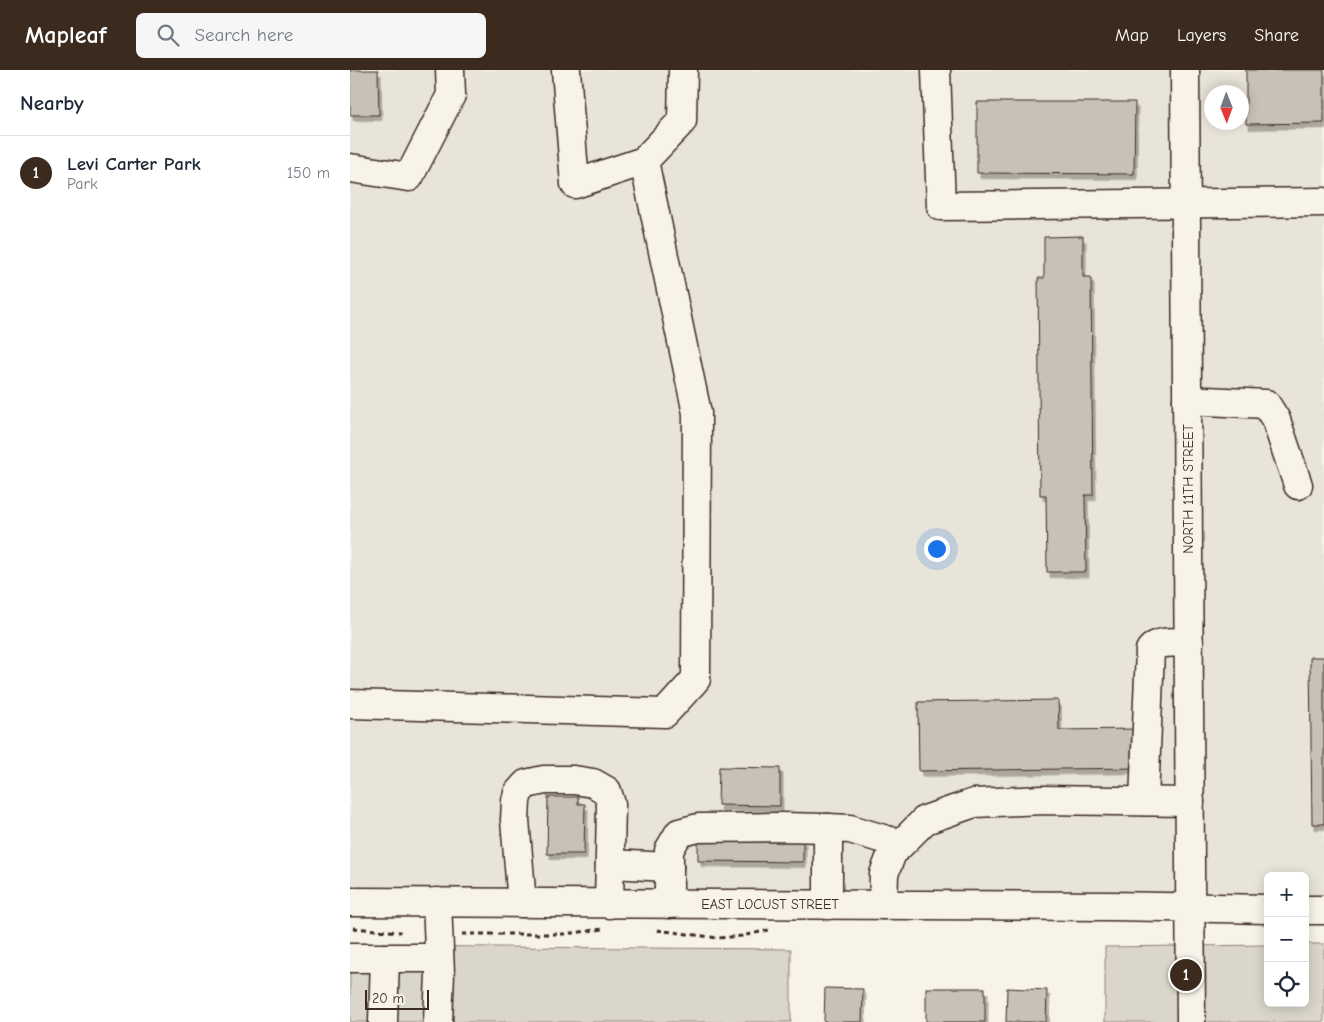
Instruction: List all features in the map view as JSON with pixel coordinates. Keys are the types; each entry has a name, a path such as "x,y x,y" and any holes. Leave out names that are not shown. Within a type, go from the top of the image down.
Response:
{"street":[{"path":"350,168 409,177 451,95 450,70"},
{"path":"566,70 575,184 644,161 682,121 683,70"},
{"path":"936,70 941,206 1324,202"},
{"name":"NORTH 11TH STREET","path":"1185,70 1191,1022"},
{"path":"350,704 665,713 696,679 697,413 644,161"},
{"path":"1187,400 1266,404 1276,420 1298,485"},
{"path":"1144,801 1150,650 1154,644 1159,643 1189,643"},
{"path":"522,903 516,820 518,793 526,784 544,780 574,780 593,783 607,791 611,804 607,916"},
{"path":"884,905 884,874 892,853 925,820 974,803 1042,800 1190,802"},
{"path":"669,904 669,850 679,833 698,828 781,827 850,829 900,844"},
{"path":"828,828 828,905"},
{"path":"610,864 669,867"},
{"name":"EAST LOCUST STREET","path":"350,902 522,903 607,916 669,904 1264,909"},
{"path":"436,902 440,973 438,1022"},
{"path":"1309,910 1324,910"},
{"path":"350,958 386,958 438,946"},
{"path":"383,1022 386,958"}],"path":[{"path":"438,946 565,934 607,916"},
{"path":"350,928 402,932"},
{"path":"655,929 718,938 742,936 771,930"}],"shaded area":[{"path":"350,70 1324,70 1324,907 1309,907 1309,872 1264,872 1264,907 350,902"},
{"path":"1309,944 1324,944 1324,1022 1105,1022 1105,947 1264,945 1264,1007 1309,1007"},
{"path":"350,946 791,949 791,1022 350,1022"}],"building":[{"path":"350,70 378,70 379,115 350,115"},
{"path":"1246,70 1324,70 1324,123 1249,124 1249,85 1246,85"},
{"path":"977,102 1135,102 1134,174 977,173"},
{"path":"1083,236 1083,277 1091,277 1093,495 1085,495 1086,572 1047,572 1046,495 1040,495 1038,278 1044,278 1044,237"},
{"path":"1310,657 1324,657 1324,824 1312,824"},
{"path":"1058,700 1059,730 1137,729 1137,768 919,771 918,702"},
{"path":"719,767 780,768 780,806 718,805"},
{"path":"548,797 578,797 578,804 585,804 584,854 547,854"},
{"path":"698,838 803,839 803,862 698,861"},
{"path":"825,988 863,989 862,1022 824,1022"},
{"path":"926,988 985,988 985,1022 926,1022"},
{"path":"1007,988 1047,990 1046,1022 1006,1022"}],"place":[{"name":"Levi Carter Park","path":"1186,975"}]}
